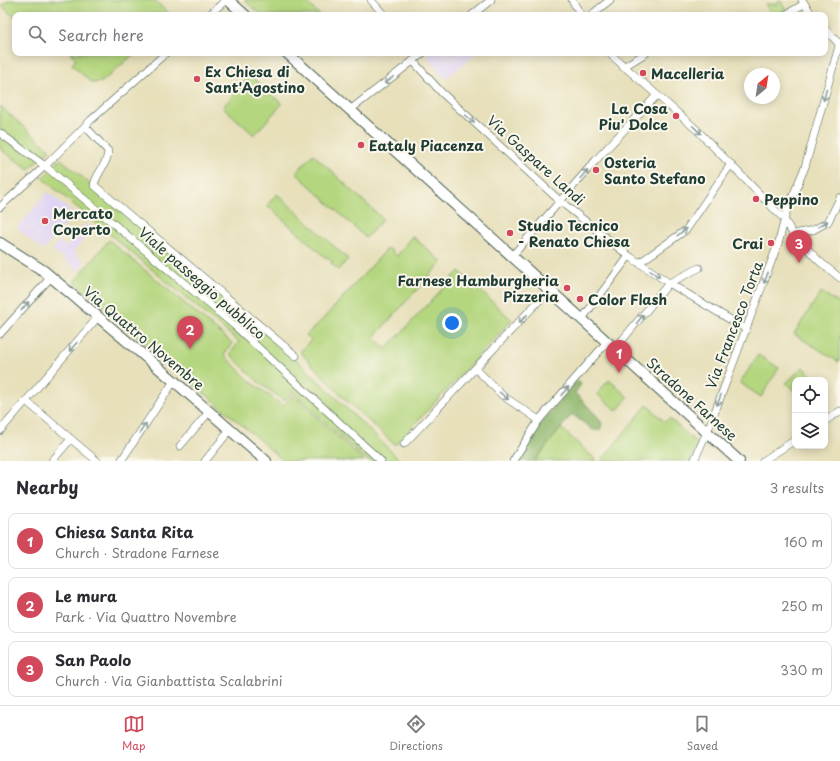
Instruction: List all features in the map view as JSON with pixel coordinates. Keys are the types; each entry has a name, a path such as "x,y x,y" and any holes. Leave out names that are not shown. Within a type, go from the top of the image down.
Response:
{"street":[{"path":"213,12 227,0 241,12"},
{"path":"371,0 381,12"},
{"path":"476,12 491,0"},
{"path":"572,0 579,12"},
{"path":"595,12 610,0"},
{"path":"789,12 803,2 810,12"},
{"path":"828,32 840,44"},
{"name":"Via Francesco Torta","path":"694,461 707,432 746,329 779,241 787,210 805,167 840,44"},
{"path":"0,207 45,166 85,126 163,56"},
{"name":"Stradone Farnese","path":"290,56 739,461"},
{"path":"350,110 418,56"},
{"path":"612,56 697,130 784,219 793,234 819,261 840,278"},
{"path":"623,67 641,56"},
{"name":"Via Gaspare Landi","path":"413,61 441,92 560,201 639,263 669,283 746,329"},
{"path":"512,256 596,160 657,95"},
{"path":"85,126 108,151 108,158 96,178 94,185 296,356"},
{"name":"Viale passeggio pubblico","path":"0,133 45,166 235,326 381,461"},
{"path":"639,263 686,230 731,164"},
{"path":"793,234 813,230 828,222 840,198"},
{"name":"Via Quattro Novembre","path":"0,243 51,277 266,461"},
{"path":"582,319 629,256"},
{"path":"615,349 669,283 699,268"},
{"path":"0,334 51,277"},
{"path":"404,444 549,290"},
{"path":"0,431 98,317"},
{"path":"513,461 539,420 607,342"},
{"path":"476,369 503,396 539,420"},
{"path":"121,461 174,381"},
{"path":"26,401 97,461"},
{"path":"828,419 840,411"},
{"path":"180,446 209,412"},
{"path":"205,461 230,430"},
{"path":"52,461 71,439"},
{"path":"763,461 792,442"}],"shaded area":[{"path":"427,56 474,56 445,79"},
{"name":"Mercato Coperto","path":"48,192 74,214 43,251 17,228"},
{"path":"85,223 92,229 73,252 85,262 78,271 52,250 59,241 66,247"}],"green space":[{"path":"8,0 154,0 168,12 12,12 12,15 2,6"},
{"path":"244,0 304,0 317,12 258,12"},
{"path":"780,0 787,12 770,12 766,6 766,4 777,4"},
{"path":"74,56 132,56 102,82 92,83 72,65 76,58"},
{"path":"250,75 282,104 254,135 223,107"},
{"path":"0,106 50,150 29,169 0,149"},
{"path":"313,154 383,219 366,238 296,173"},
{"path":"61,159 182,262 266,330 401,461 367,461 293,392 284,401 256,380 230,354 239,342 42,178"},
{"path":"277,194 348,259 338,270 331,263 332,261 327,257 326,258 267,205"},
{"path":"412,236 442,262 374,337 386,349 459,271 512,320 395,445 342,396 300,352 311,340 306,335 322,320 388,248 397,256"},
{"path":"109,240 232,343 224,355 251,382 283,406 293,395 364,461 284,461 74,282"},
{"path":"821,292 840,304 839,362 794,334"},
{"path":"758,355 779,368 761,397 740,383"},
{"path":"803,367 813,377 792,377"},
{"path":"792,377 792,389 786,383"},
{"path":"609,380 628,397 617,411 597,394"},
{"path":"577,381 581,384 575,393 599,418 602,424 600,430 593,430 572,414 535,461 516,461 542,422"},
{"path":"647,405 665,422 669,418 699,445 691,461 601,461"},
{"path":"561,428 597,461 535,461"}],"place":[{"name":"Macelleria","path":"643,73"},
{"name":"Ex Chiesa di Sant'Agostino","path":"197,79"},
{"name":"La Cosa Piu' Dolce","path":"676,116"},
{"name":"Eataly Piacenza","path":"361,145"},
{"name":"Osteria Santo Stefano","path":"596,170"},
{"name":"Peppino","path":"756,199"},
{"name":"Mercato Coperto","path":"45,221"},
{"name":"Studio Tecnico - Renato Chiesa","path":"510,233"},
{"name":"Crai","path":"771,243"},
{"name":"San Paolo","path":"799,263"},
{"name":"Farnese Hamburgheria Pizzeria","path":"567,288"},
{"name":"Color Flash","path":"580,299"},
{"name":"Le mura","path":"190,349"},
{"name":"Chiesa Santa Rita","path":"619,373"}]}
